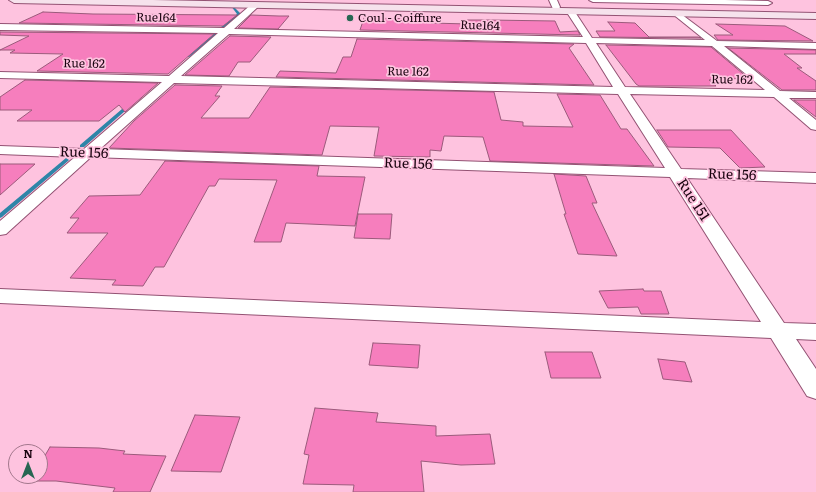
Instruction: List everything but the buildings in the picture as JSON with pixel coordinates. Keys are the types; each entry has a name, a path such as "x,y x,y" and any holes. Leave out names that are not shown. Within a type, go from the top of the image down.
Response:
{"main road":[{"path":"14,0 256,5 560,6 677,13 815,15"},
{"path":"208,0 781,11 815,15"}],"street":[{"path":"593,0 765,2 781,11"},
{"path":"0,230 256,5"},
{"name":"Rue 151","path":"560,6 590,41 816,389"},
{"path":"677,13 816,126"},
{"name":"Rue164","path":"0,27 226,31 816,46"},
{"name":"Rue 162","path":"0,75 816,95"},
{"name":"Rue 156","path":"0,150 816,178"},
{"path":"0,296 816,332"}],"waterway":[{"path":"222,28 239,14 232,7"},
{"path":"188,56 216,34"},
{"path":"82,146 131,104"},
{"path":"0,216 66,160"}],"place":[{"name":"Coul - Coiffure","path":"350,18"}]}
